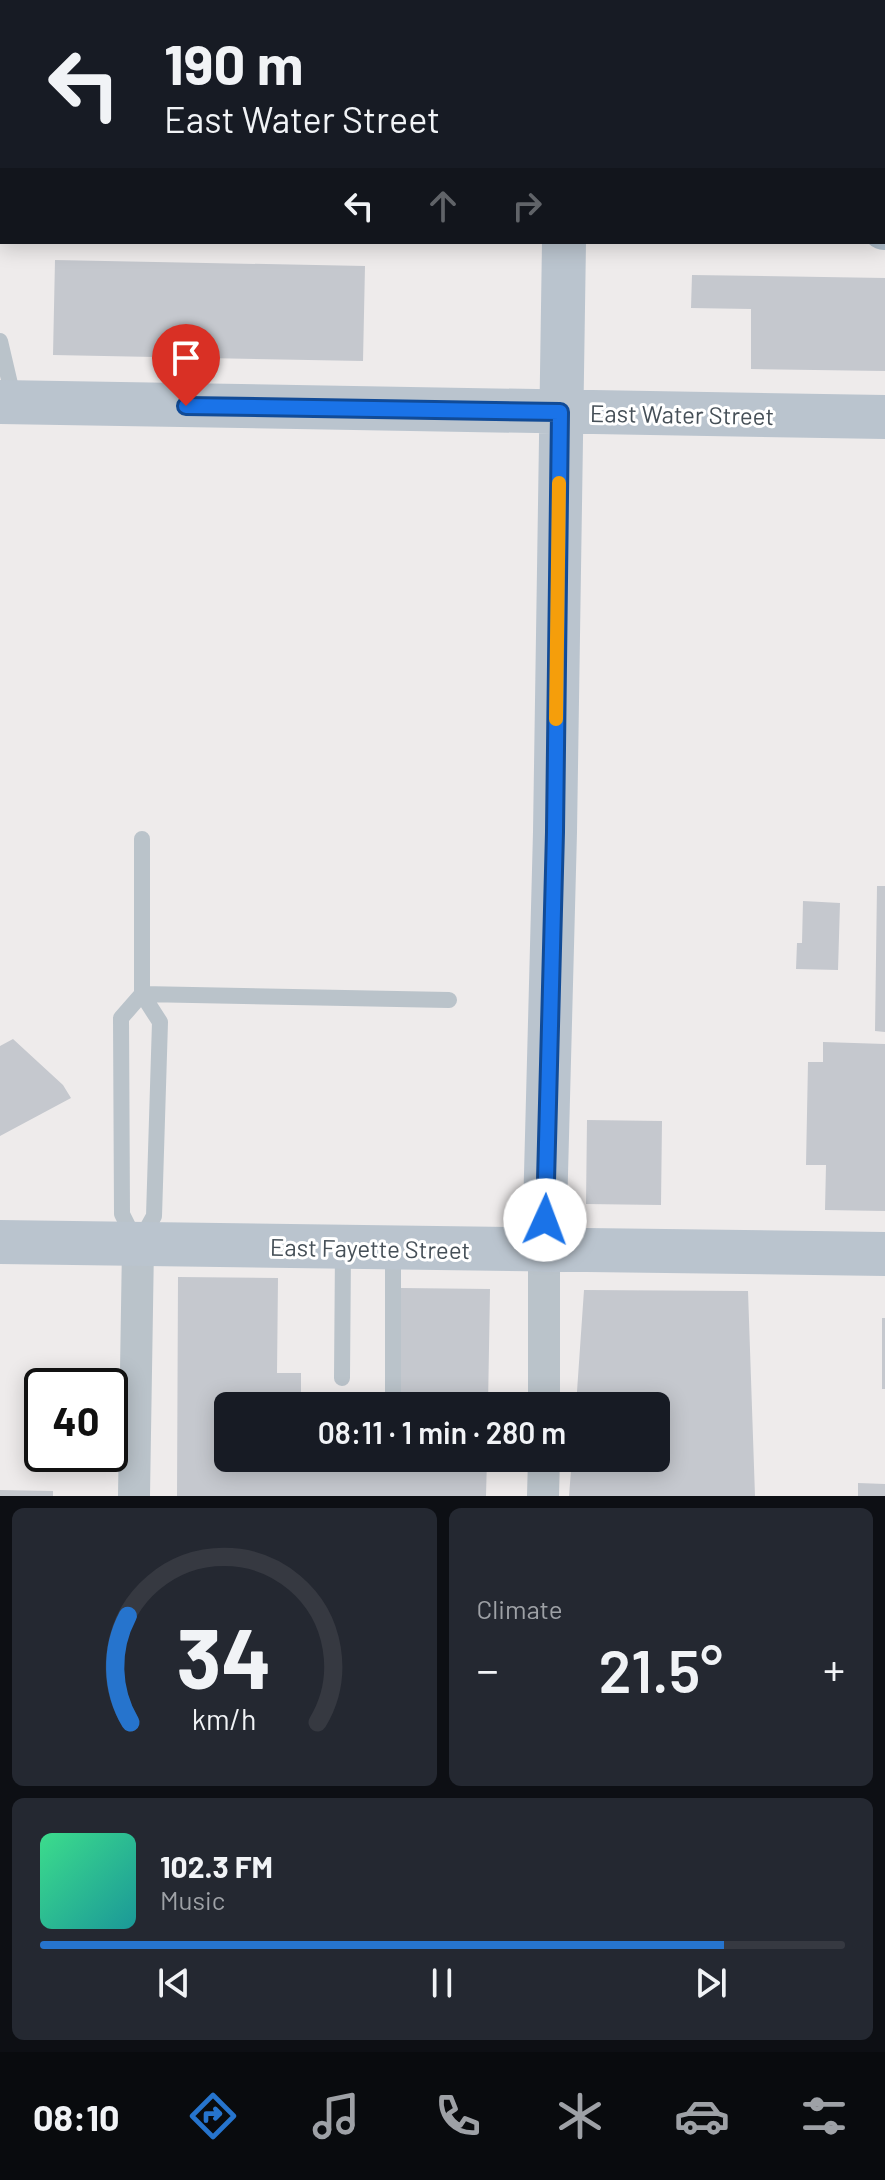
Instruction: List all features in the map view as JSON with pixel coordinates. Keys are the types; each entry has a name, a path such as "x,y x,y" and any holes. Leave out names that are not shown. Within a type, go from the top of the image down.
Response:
{"street":[{"path":"544,1392 544,1250 555,832 564,244"},
{"name":"East Water Street","path":"7,402 885,417"},
{"name":"East Fayette Street","path":"0,1242 885,1254"},
{"path":"134,1496 138,1246"},
{"path":"543,1496 544,1472"}],"lane":[{"path":"0,341 7,402"},
{"path":"138,1246 154,1216 160,1022 142,994 142,839"},
{"path":"138,1246 122,1214 121,1018 142,994 449,1000"},
{"path":"342,1378 343,1248"},
{"path":"393,1248 393,1392"}],"building":[{"path":"55,260 365,266 363,361 53,355"},
{"path":"692,275 885,278 885,371 751,369 751,309 691,308"},
{"path":"877,886 885,886 885,1032 875,1031"},
{"path":"803,901 840,903 838,970 796,969 797,943 802,943"},
{"path":"13,1039 63,1085 71,1098 0,1136 0,1046"},
{"path":"823,1042 885,1044 885,1211 825,1210 826,1165 806,1165 808,1062 823,1062"},
{"path":"587,1120 662,1121 661,1205 586,1204"},
{"path":"178,1277 278,1278 277,1373 301,1373 301,1392 214,1392 214,1472 487,1472 486,1496 177,1496"},
{"path":"401,1288 490,1289 488,1392 398,1392"},
{"path":"584,1290 748,1291 755,1496 569,1496 571,1472 670,1472 670,1392 577,1392"},
{"path":"882,1318 885,1318 885,1389 882,1389"},
{"path":"858,1483 885,1484 885,1496 858,1496"},
{"path":"0,1490 53,1491 53,1496 0,1496"}],"slow traffic":[{"path":"556,719 559,483"}],"route":[{"path":"186,406 560,412 555,832 545,1220"}]}
